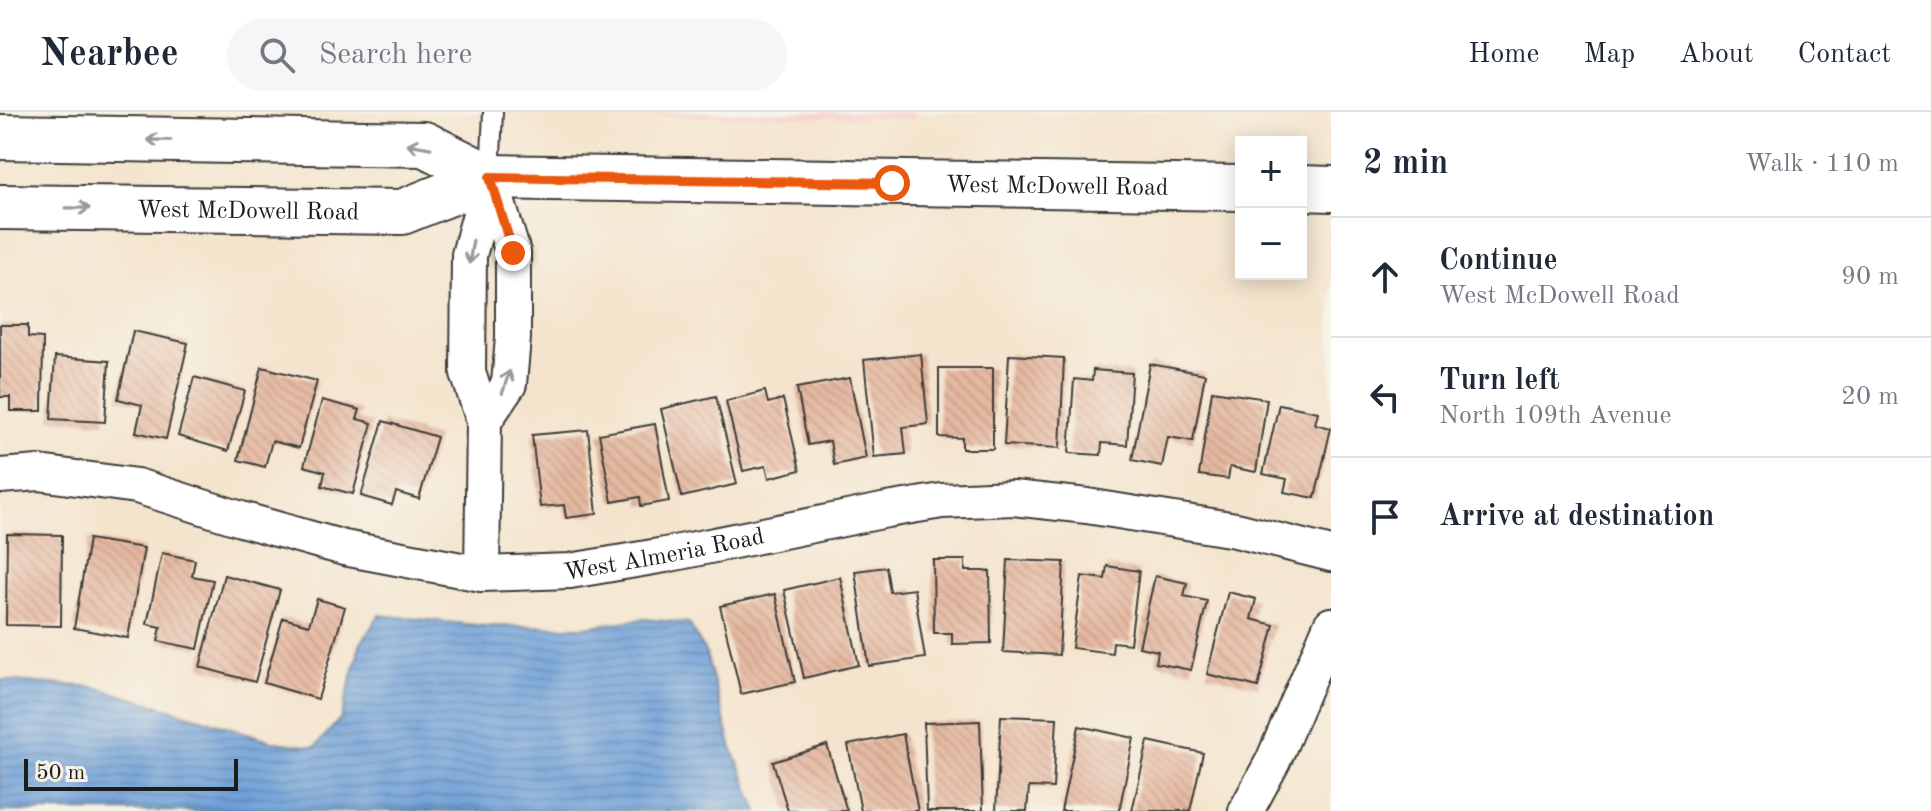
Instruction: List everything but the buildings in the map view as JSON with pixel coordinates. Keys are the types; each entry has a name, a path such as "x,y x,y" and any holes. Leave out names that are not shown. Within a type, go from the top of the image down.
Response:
{"main road":[{"name":"West McDowell Road","path":"0,137 424,144 490,177"},
{"name":"West McDowell Road","path":"0,207 402,212 490,177 1235,188"},
{"path":"1307,188 1331,189"}],"street":[{"path":"482,574 484,421 509,384 513,338 513,253 490,177"},
{"name":"West Almeria Road","path":"0,476 39,473 137,486 344,548 482,574 570,571 929,503 1013,498 1087,506 1236,530 1331,554"},
{"path":"1246,811 1273,761 1331,625"}],"lane":[{"path":"490,177 493,112"}],"shaded area":[{"path":"452,112 915,112 915,119"}],"water":[{"path":"379,615 486,626 582,627 643,619 689,623 706,654 732,748 758,811 0,811 0,680 95,687 275,742 315,747 341,718 360,645"}],"route":[{"path":"513,253 490,177 892,183"}]}
